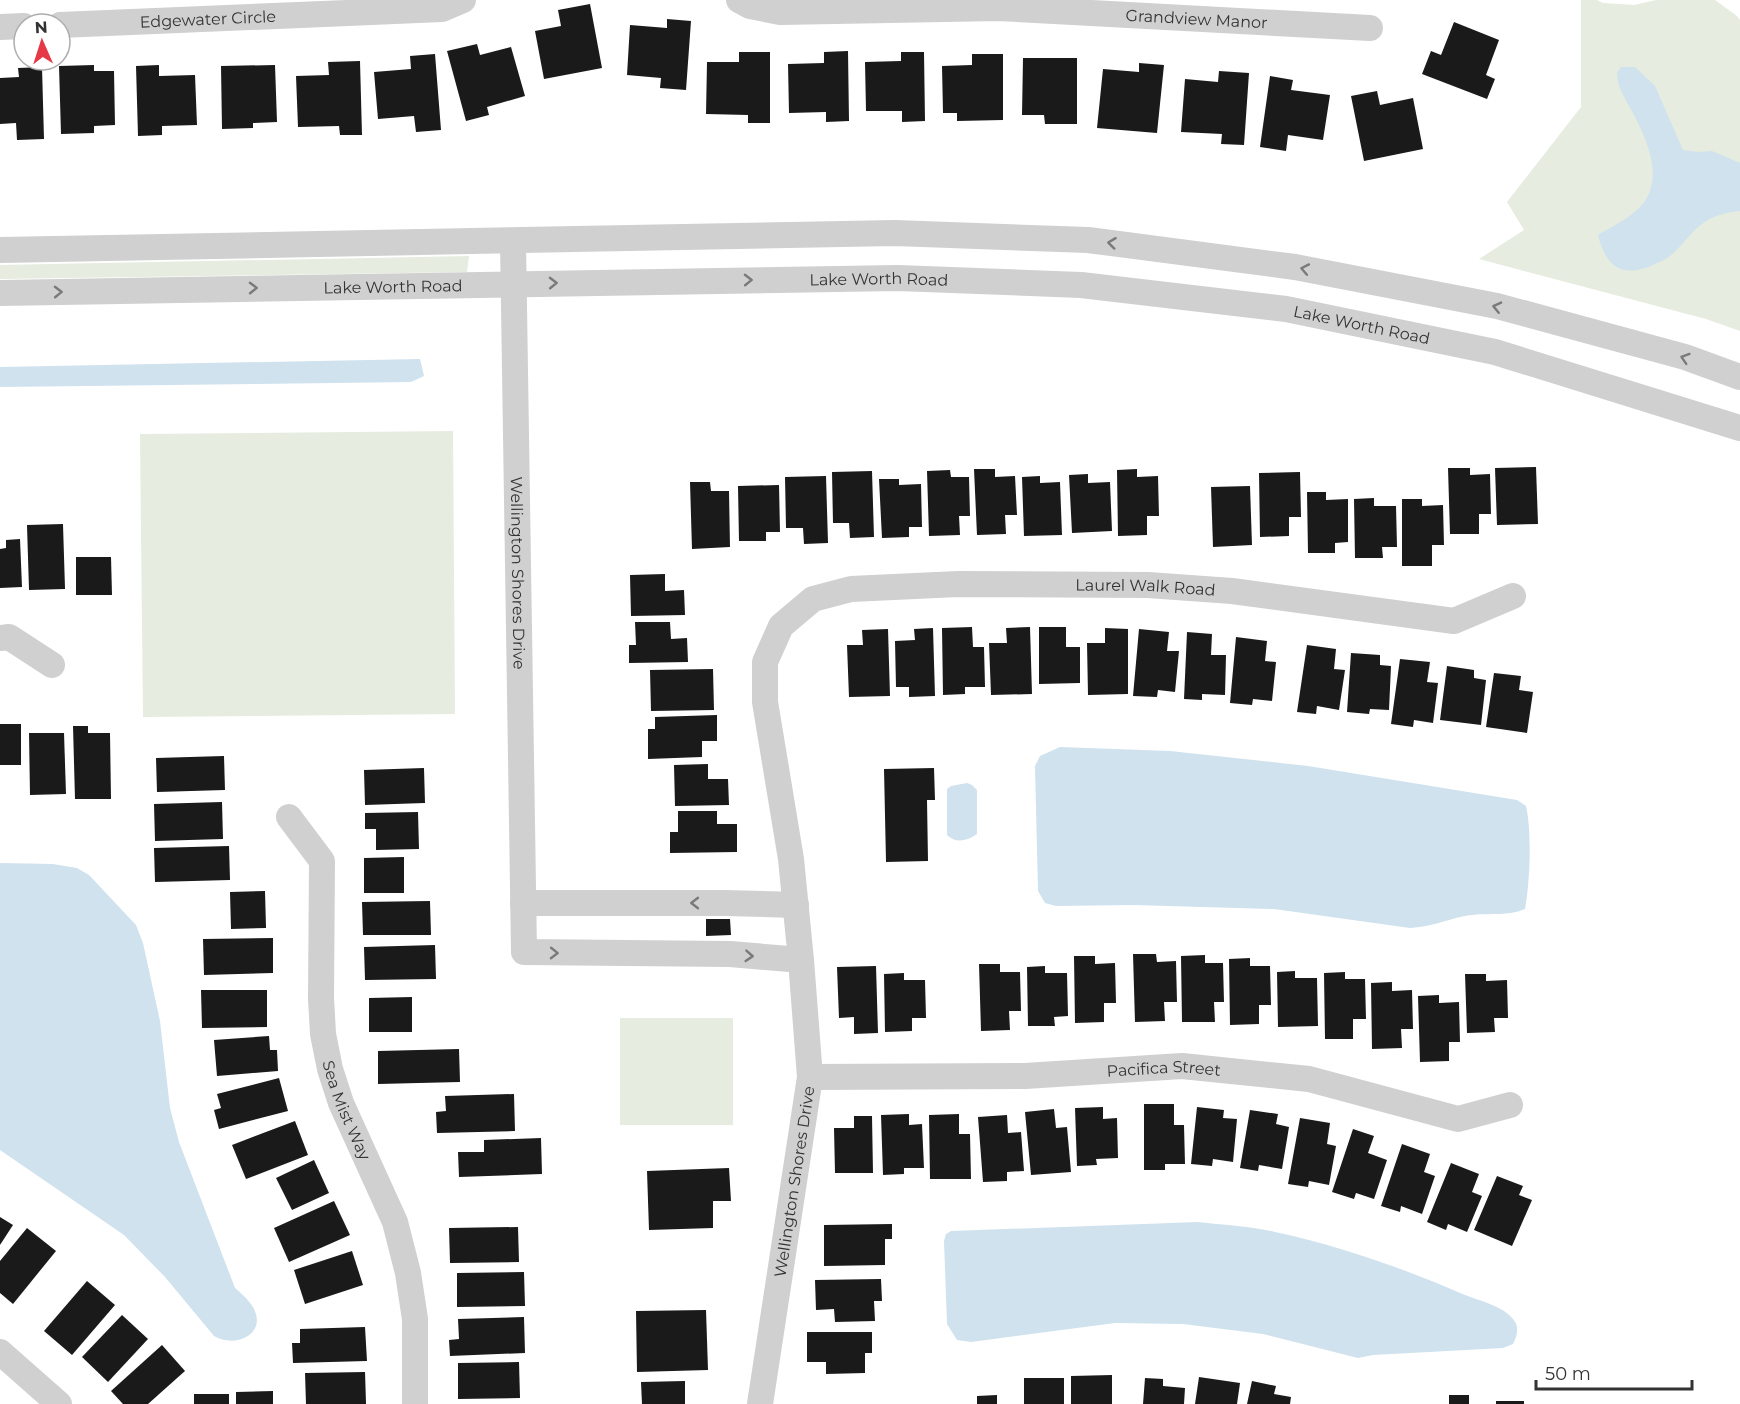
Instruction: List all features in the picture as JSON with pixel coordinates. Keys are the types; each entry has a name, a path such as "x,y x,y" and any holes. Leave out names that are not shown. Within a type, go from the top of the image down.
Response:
{"street":[{"name":"Edgewater Circle","path":"72,24 238,8 442,9 463,0"},
{"name":"Grandview Manor","path":"739,0 750,6 780,12 999,8 1370,28"},
{"path":"0,250 895,233 1088,240 1295,267 1497,306 1685,357 1740,377"},
{"name":"Wellington Shores Drive","path":"513,241 524,952 730,954 801,960"},
{"name":"Lake Worth Road","path":"0,293 898,278 1081,285 1286,309 1495,352 1740,428"},
{"name":"Laurel Walk Road","path":"781,626 813,599 851,589 958,584 1148,585 1220,591 1454,621 1513,596"},
{"name":"Wellington Shores Drive","path":"760,1404 810,1077 791,860 765,702 765,662 781,626"},
{"path":"0,638 9,637 52,665"},
{"name":"Sea Mist Way","path":"290,817 322,861 323,1034 330,1070 341,1103 395,1222 408,1273 415,1318 415,1404"},
{"path":"523,903 796,905"},
{"name":"Pacifica Street","path":"810,1077 1025,1076 1182,1066 1309,1078 1458,1119 1510,1105"},
{"path":"0,1352 60,1404"}],"shaded area":[{"path":"1581,0 1634,5 1656,0 1715,0 1740,20 1740,331 1706,319 1479,259 1524,230 1507,202 1581,107"},
{"path":"469,256 467,272 0,279 0,265"},
{"path":"453,431 455,714 143,717 140,434"},
{"path":"620,1018 733,1018 733,1125 620,1125"}],"water":[{"path":"1621,67 1635,67 1655,86 1683,150 1712,151 1740,163 1740,211 1712,218 1697,228 1668,258 1634,270 1618,268 1611,263 1601,246 1598,235 1637,210 1646,200 1653,176 1645,138 1619,84 1617,73"},
{"path":"420,359 424,376 411,382 0,387 0,367"},
{"path":"1060,747 1170,751 1308,766 1517,800 1526,806 1529,829 1529,871 1525,909 1511,913 1465,916 1410,928 1274,909 1133,905 1056,906 1045,903 1038,891 1035,766 1040,756"},
{"path":"967,783 977,790 977,834 965,840 954,840 947,835 947,789"},
{"path":"0,863 53,864 77,868 89,875 136,925 143,943 160,1021 170,1108 179,1142 235,1288 250,1303 257,1318 252,1333 246,1337 230,1341 214,1336 165,1277 124,1235 0,1150"},
{"path":"1198,1222 1275,1232 1347,1251 1395,1267 1491,1304 1509,1314 1517,1328 1516,1338 1513,1344 1503,1348 1373,1355 1358,1358 1263,1334 1183,1324 1115,1323 971,1342 957,1340 947,1324 944,1241 946,1234 951,1231"}],"building":[{"path":"590,4 602,68 544,79 535,31 561,26 558,10"},
{"path":"667,19 691,21 686,90 660,88 661,78 627,75 630,25 667,28"},
{"path":"1454,22 1499,40 1486,75 1495,79 1487,99 1422,74 1431,51 1441,55"},
{"path":"477,44 480,55 511,47 525,96 487,107 489,115 466,121 447,51"},
{"path":"848,51 849,121 826,122 826,112 789,113 788,64 824,63 824,52"},
{"path":"739,52 770,52 770,123 748,123 748,115 706,114 707,62 739,62"},
{"path":"901,52 924,52 925,121 902,122 902,111 866,111 865,62 901,61"},
{"path":"435,54 441,130 416,132 414,116 378,119 374,72 411,69 410,56"},
{"path":"972,54 1003,54 1003,120 957,121 957,113 943,113 942,66 972,65"},
{"path":"1023,58 1077,58 1077,124 1045,124 1044,115 1022,115"},
{"path":"360,61 362,135 340,135 339,126 298,127 296,76 329,75 328,62"},
{"path":"1139,63 1164,65 1157,133 1097,128 1103,69 1139,72"},
{"path":"94,65 94,71 114,71 115,125 94,126 94,133 61,134 59,72 72,72 72,66"},
{"path":"159,65 159,76 195,75 197,125 162,126 162,135 138,136 136,66"},
{"path":"275,65 277,122 253,123 253,128 222,129 221,66"},
{"path":"1219,71 1249,73 1244,145 1221,144 1222,134 1181,132 1185,79 1218,82"},
{"path":"18,72 42,72 44,139 17,140 16,123 0,124 0,78 19,77"},
{"path":"1270,76 1293,80 1291,90 1330,95 1323,140 1288,135 1286,151 1260,147"},
{"path":"1377,91 1380,105 1413,98 1423,149 1364,161 1351,96"},
{"path":"1536,467 1538,524 1497,525 1495,468"},
{"path":"1448,468 1470,468 1470,475 1490,474 1491,514 1479,514 1479,534 1450,534"},
{"path":"974,469 995,469 995,477 1015,476 1017,515 1005,515 1006,534 977,535"},
{"path":"1137,469 1137,477 1158,476 1159,516 1147,516 1147,535 1118,536 1117,470"},
{"path":"950,470 951,477 969,477 970,516 959,516 960,535 929,536 927,471"},
{"path":"872,471 874,537 850,538 849,523 833,523 832,472"},
{"path":"1300,472 1301,517 1289,517 1289,536 1260,537 1259,473"},
{"path":"1088,474 1088,483 1110,482 1112,531 1072,533 1069,475"},
{"path":"826,476 828,543 804,544 803,528 786,528 785,477"},
{"path":"1040,476 1040,483 1060,482 1062,535 1024,536 1022,477"},
{"path":"879,479 899,479 899,485 921,484 922,527 909,527 909,537 882,538"},
{"path":"690,482 710,482 711,491 729,491 730,547 692,549"},
{"path":"779,485 780,532 766,532 766,541 739,541 738,486"},
{"path":"1250,486 1252,545 1213,547 1211,487"},
{"path":"1307,492 1326,492 1326,500 1348,499 1348,542 1335,543 1335,553 1308,553"},
{"path":"1374,498 1374,506 1396,506 1397,547 1382,547 1383,558 1355,558 1354,499"},
{"path":"1402,499 1422,499 1422,506 1443,505 1444,545 1432,545 1432,566 1402,566"},
{"path":"63,524 65,589 29,590 27,525"},
{"path":"20,539 22,587 0,588 0,549 6,548 6,540"},
{"path":"76,557 111,557 112,595 76,595"},
{"path":"665,574 665,591 684,590 685,615 631,616 630,575"},
{"path":"635,622 670,622 671,639 687,638 688,662 629,663 629,645 636,645"},
{"path":"972,627 973,647 984,647 985,687 965,687 965,694 943,695 942,628"},
{"path":"1030,627 1032,694 991,695 989,643 1007,643 1006,628"},
{"path":"1039,627 1066,627 1066,647 1080,647 1080,683 1039,684"},
{"path":"933,628 935,696 909,697 909,687 896,687 895,641 915,640 914,629"},
{"path":"1105,628 1128,629 1128,694 1088,695 1087,643 1105,643"},
{"path":"888,629 890,696 849,697 847,645 863,645 862,630"},
{"path":"1139,629 1169,632 1167,651 1179,651 1175,692 1158,690 1157,697 1133,696"},
{"path":"1187,632 1212,634 1211,655 1226,655 1225,695 1202,694 1202,700 1184,699"},
{"path":"1236,637 1267,641 1265,661 1276,662 1272,701 1253,699 1252,705 1230,703"},
{"path":"1307,645 1336,649 1334,669 1345,670 1339,710 1317,706 1316,714 1297,712"},
{"path":"1351,653 1380,655 1380,665 1391,666 1389,710 1370,709 1369,714 1347,712"},
{"path":"1400,659 1430,662 1427,682 1438,683 1433,723 1414,720 1413,727 1391,724"},
{"path":"1447,666 1474,670 1474,678 1486,680 1481,725 1440,720"},
{"path":"713,669 714,710 651,711 650,670"},
{"path":"1494,673 1521,676 1519,690 1533,692 1527,733 1486,727"},
{"path":"717,715 717,741 702,741 702,757 648,759 648,729 655,729 655,717"},
{"path":"0,724 21,724 21,765 0,765"},
{"path":"73,726 88,726 88,733 110,733 111,799 75,799"},
{"path":"29,733 64,733 66,794 30,795"},
{"path":"224,756 225,790 157,792 156,758"},
{"path":"708,764 708,779 728,779 729,805 675,806 674,765"},
{"path":"424,768 425,803 365,805 364,770"},
{"path":"934,768 935,800 927,800 928,861 886,862 884,769"},
{"path":"222,802 223,839 155,841 154,804"},
{"path":"678,811 717,811 717,824 737,824 737,852 670,853 670,832 678,832"},
{"path":"418,812 419,849 376,850 376,829 365,829 365,813"},
{"path":"229,846 230,880 155,882 154,848"},
{"path":"404,857 404,893 364,893 364,858"},
{"path":"265,891 266,928 231,929 230,892"},
{"path":"430,901 431,935 363,935 362,902"},
{"path":"706,919 730,919 731,935 706,936"},
{"path":"273,938 273,973 204,975 203,939"},
{"path":"435,945 436,979 365,980 364,947"},
{"path":"1133,954 1156,954 1157,962 1176,961 1177,1002 1164,1002 1165,1021 1135,1022"},
{"path":"1205,955 1205,963 1223,963 1224,1002 1214,1002 1215,1022 1182,1022 1181,956"},
{"path":"1074,956 1095,956 1095,964 1115,963 1116,1003 1104,1003 1104,1022 1075,1023"},
{"path":"1250,958 1250,966 1270,966 1271,1005 1259,1005 1259,1024 1230,1025 1229,959"},
{"path":"979,964 1000,964 1000,972 1020,972 1021,1011 1009,1011 1010,1030 981,1031"},
{"path":"876,966 878,1033 854,1034 854,1017 839,1018 837,967"},
{"path":"1045,966 1045,973 1067,973 1068,1016 1054,1017 1055,1026 1028,1026 1027,967"},
{"path":"1295,971 1295,978 1317,978 1318,1026 1278,1027 1277,972"},
{"path":"1345,972 1345,979 1365,979 1366,1019 1353,1019 1353,1039 1325,1039 1324,973"},
{"path":"904,973 904,980 925,980 926,1018 912,1018 912,1031 885,1032 884,974"},
{"path":"1465,974 1486,974 1486,981 1507,980 1508,1018 1494,1018 1495,1032 1467,1033"},
{"path":"1392,982 1392,991 1412,990 1413,1029 1401,1029 1402,1048 1372,1049 1371,983"},
{"path":"201,990 267,990 267,1027 202,1028"},
{"path":"1439,995 1439,1003 1459,1002 1460,1042 1449,1042 1449,1061 1420,1062 1418,996"},
{"path":"412,997 412,1032 369,1032 369,998"},
{"path":"269,1036 270,1050 277,1050 278,1071 217,1076 214,1040"},
{"path":"459,1049 460,1082 378,1084 378,1051"},
{"path":"279,1078 288,1111 219,1129 214,1110 221,1108 217,1094"},
{"path":"514,1094 515,1131 437,1133 436,1112 446,1111 445,1096"},
{"path":"1144,1104 1174,1104 1174,1125 1184,1125 1185,1164 1165,1164 1165,1170 1144,1170"},
{"path":"1103,1107 1103,1119 1117,1118 1118,1158 1096,1159 1097,1165 1077,1166 1075,1108"},
{"path":"1197,1107 1224,1110 1223,1118 1237,1119 1233,1162 1213,1159 1212,1166 1191,1164"},
{"path":"1054,1109 1056,1128 1067,1127 1071,1172 1031,1175 1025,1112"},
{"path":"1250,1110 1278,1114 1276,1124 1289,1127 1282,1169 1259,1165 1258,1171 1240,1168"},
{"path":"909,1114 909,1125 922,1124 924,1168 904,1168 904,1174 883,1175 881,1115"},
{"path":"959,1114 959,1134 970,1134 971,1179 930,1179 929,1115"},
{"path":"1007,1115 1008,1133 1021,1132 1024,1171 1007,1172 1007,1181 983,1182 978,1117"},
{"path":"854,1116 872,1116 873,1173 835,1173 834,1128 854,1128"},
{"path":"1300,1118 1330,1123 1327,1144 1336,1146 1329,1185 1309,1181 1308,1187 1288,1184"},
{"path":"295,1121 308,1155 246,1179 232,1145"},
{"path":"1353,1129 1374,1136 1368,1153 1387,1160 1374,1199 1356,1193 1354,1199 1332,1192"},
{"path":"541,1138 542,1174 459,1177 458,1152 484,1152 484,1140"},
{"path":"1402,1144 1430,1154 1424,1172 1435,1176 1422,1214 1401,1206 1400,1212 1381,1206"},
{"path":"314,1160 329,1193 292,1210 276,1178"},
{"path":"1451,1163 1479,1174 1472,1192 1482,1196 1467,1232 1448,1224 1446,1230 1427,1222"},
{"path":"729,1168 731,1201 713,1201 713,1228 649,1230 647,1171"},
{"path":"1497,1176 1523,1186 1519,1195 1532,1200 1512,1246 1474,1230"},
{"path":"334,1201 350,1235 289,1262 274,1228"},
{"path":"0,1217 13,1225 0,1245"},
{"path":"892,1224 892,1239 885,1239 885,1265 824,1266 824,1225"},
{"path":"518,1227 519,1262 450,1263 449,1228"},
{"path":"27,1228 56,1251 13,1304 0,1293 0,1261"},
{"path":"352,1251 363,1285 305,1304 294,1270"},
{"path":"524,1272 525,1306 457,1307 457,1273"},
{"path":"881,1279 882,1301 874,1301 875,1321 835,1322 834,1309 816,1310 815,1280"},
{"path":"87,1281 115,1305 72,1355 44,1331"},
{"path":"706,1310 708,1370 637,1372 636,1311"},
{"path":"122,1315 148,1339 108,1382 82,1357"},
{"path":"524,1317 525,1353 450,1356 449,1340 459,1339 458,1319"},
{"path":"365,1327 367,1361 293,1363 292,1343 300,1343 300,1329"},
{"path":"807,1332 872,1332 872,1353 865,1353 865,1373 826,1374 826,1362 807,1362"},
{"path":"162,1345 185,1371 148,1404 123,1404 111,1391"},
{"path":"519,1362 520,1398 458,1399 458,1363"},
{"path":"365,1372 366,1404 306,1404 305,1373"},
{"path":"1112,1375 1112,1404 1071,1404 1071,1376"},
{"path":"1199,1377 1240,1383 1237,1404 1195,1404"},
{"path":"1024,1378 1064,1378 1064,1404 1024,1404"},
{"path":"1145,1378 1163,1379 1163,1386 1185,1388 1184,1404 1143,1404"},
{"path":"685,1381 685,1404 642,1404 641,1382"},
{"path":"1252,1381 1276,1386 1274,1394 1291,1397 1290,1404 1247,1404"},
{"path":"273,1391 273,1404 236,1404 236,1392"},
{"path":"194,1394 229,1394 229,1404 194,1404"},
{"path":"997,1395 997,1404 977,1404 977,1396"},
{"path":"1449,1395 1469,1395 1469,1404 1449,1404"},
{"path":"1496,1401 1524,1401 1524,1404 1496,1404"}]}
